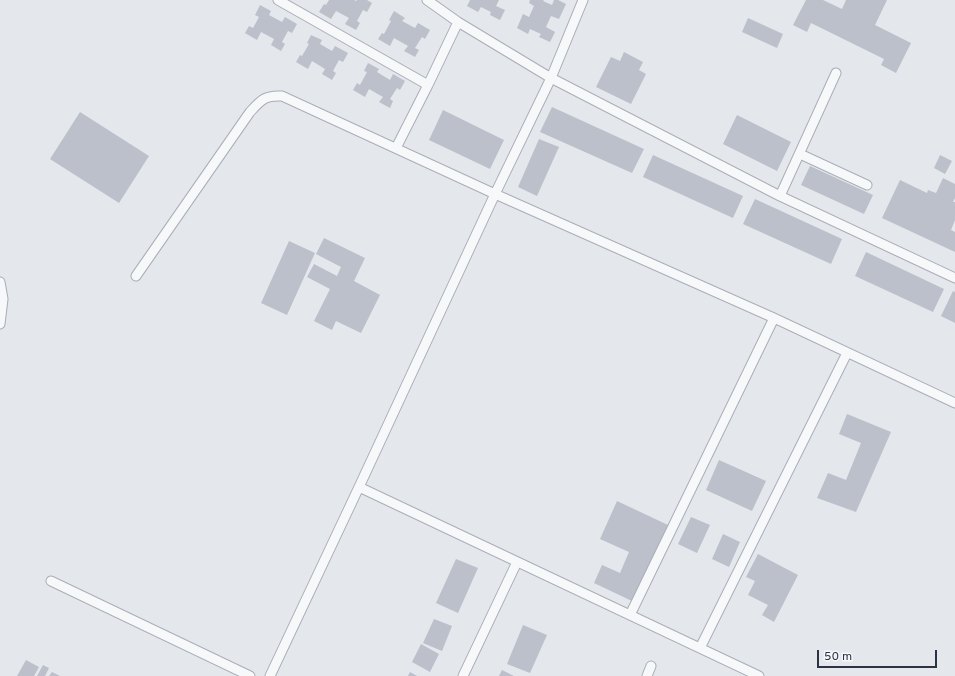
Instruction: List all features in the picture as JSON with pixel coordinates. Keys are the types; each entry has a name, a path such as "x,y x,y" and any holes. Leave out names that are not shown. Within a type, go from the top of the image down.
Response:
{"lane":[{"path":"278,0 428,85"},
{"path":"427,0 458,22 551,78 780,196 955,278"},
{"path":"270,676 495,194 551,78 583,0"},
{"path":"396,148 458,22"},
{"path":"780,196 836,73"},
{"path":"136,276 250,112 261,100 271,96 282,96 495,194 774,318 955,404"},
{"path":"800,154 867,186"},
{"path":"0,282 4,299 0,324"},
{"path":"630,615 774,318"},
{"path":"700,648 847,353"},
{"path":"359,487 759,676"},
{"path":"463,676 517,562"},
{"path":"51,581 250,676"},
{"path":"646,676 651,666"}],"building":[{"path":"329,0 367,0 372,3 367,12 363,10 357,21 360,23 356,30 345,24 349,18 336,11 331,19 319,12 324,4 326,5"},
{"path":"470,0 499,0 496,6 505,10 500,20 490,15 491,12 481,7 478,12 467,6"},
{"path":"530,0 544,0 543,1 552,5 554,0 558,0 566,4 559,19 551,16 546,27 555,32 550,42 539,37 541,34 530,29 528,34 517,28 523,14 529,17 534,6 529,3"},
{"path":"806,0 823,0 842,9 846,0 887,0 875,25 911,43 896,73 881,65 884,59 811,23 807,32 793,25"},
{"path":"260,5 271,11 269,15 282,22 285,17 297,24 292,33 288,31 282,42 285,44 281,51 271,45 274,39 261,32 257,40 245,33 249,26 253,28 259,17 255,15"},
{"path":"394,11 405,18 402,21 415,28 418,23 430,30 425,39 422,37 415,48 419,50 415,57 404,51 408,46 394,38 390,46 378,39 382,33 384,34 391,21 389,20"},
{"path":"748,18 783,34 777,48 742,32"},
{"path":"311,35 322,40 320,44 332,51 335,46 348,53 343,62 339,60 333,71 336,73 332,80 322,74 325,69 312,61 308,69 296,62 300,55 302,56 309,44 307,43"},
{"path":"624,52 643,62 639,70 646,74 631,104 596,87 611,57 620,61"},
{"path":"368,63 379,69 377,72 390,80 393,74 405,81 400,90 397,88 390,99 393,101 390,108 379,102 383,97 369,89 365,97 353,90 357,83 360,85 367,72 364,71"},
{"path":"552,107 644,149 632,173 540,132"},
{"path":"443,110 504,140 490,169 429,140"},
{"path":"80,112 149,156 119,203 50,159"},
{"path":"737,115 791,142 777,171 723,144"},
{"path":"539,139 559,147 537,196 518,187"},
{"path":"653,155 743,196 733,218 643,177"},
{"path":"940,155 952,161 945,174 934,168"},
{"path":"810,166 873,195 864,214 801,185"},
{"path":"943,178 955,184 955,198 953,202 955,202 955,220 951,230 955,232 955,252 882,218 900,180 927,193 928,190 936,193"},
{"path":"755,199 842,239 831,264 743,224"},
{"path":"324,238 365,258 354,281 380,295 361,333 336,321 332,330 314,321 330,289 307,277 314,264 337,276 341,267 316,254"},
{"path":"289,241 315,253 287,315 261,303"},
{"path":"866,252 944,289 933,312 855,276"},
{"path":"953,291 955,292 955,323 941,316"},
{"path":"847,414 891,432 856,512 817,498 828,473 846,480 861,443 839,434"},
{"path":"719,460 766,481 752,511 706,490"},
{"path":"617,501 668,525 634,602 594,583 602,565 620,573 629,552 600,539"},
{"path":"691,517 710,525 697,553 678,544"},
{"path":"723,534 740,542 729,567 712,559"},
{"path":"758,554 798,575 774,622 762,615 768,605 748,595 755,581 746,577"},
{"path":"456,559 478,568 458,613 436,603"},
{"path":"434,619 452,626 442,651 423,643"},
{"path":"523,625 547,635 530,673 507,664"},
{"path":"421,644 439,654 430,672 412,662"},
{"path":"26,660 39,667 34,676 17,676"},
{"path":"43,665 49,668 45,676 37,676"},
{"path":"502,670 514,676 499,676"},
{"path":"52,672 60,676 49,676"},
{"path":"410,672 417,676 408,676"}]}
